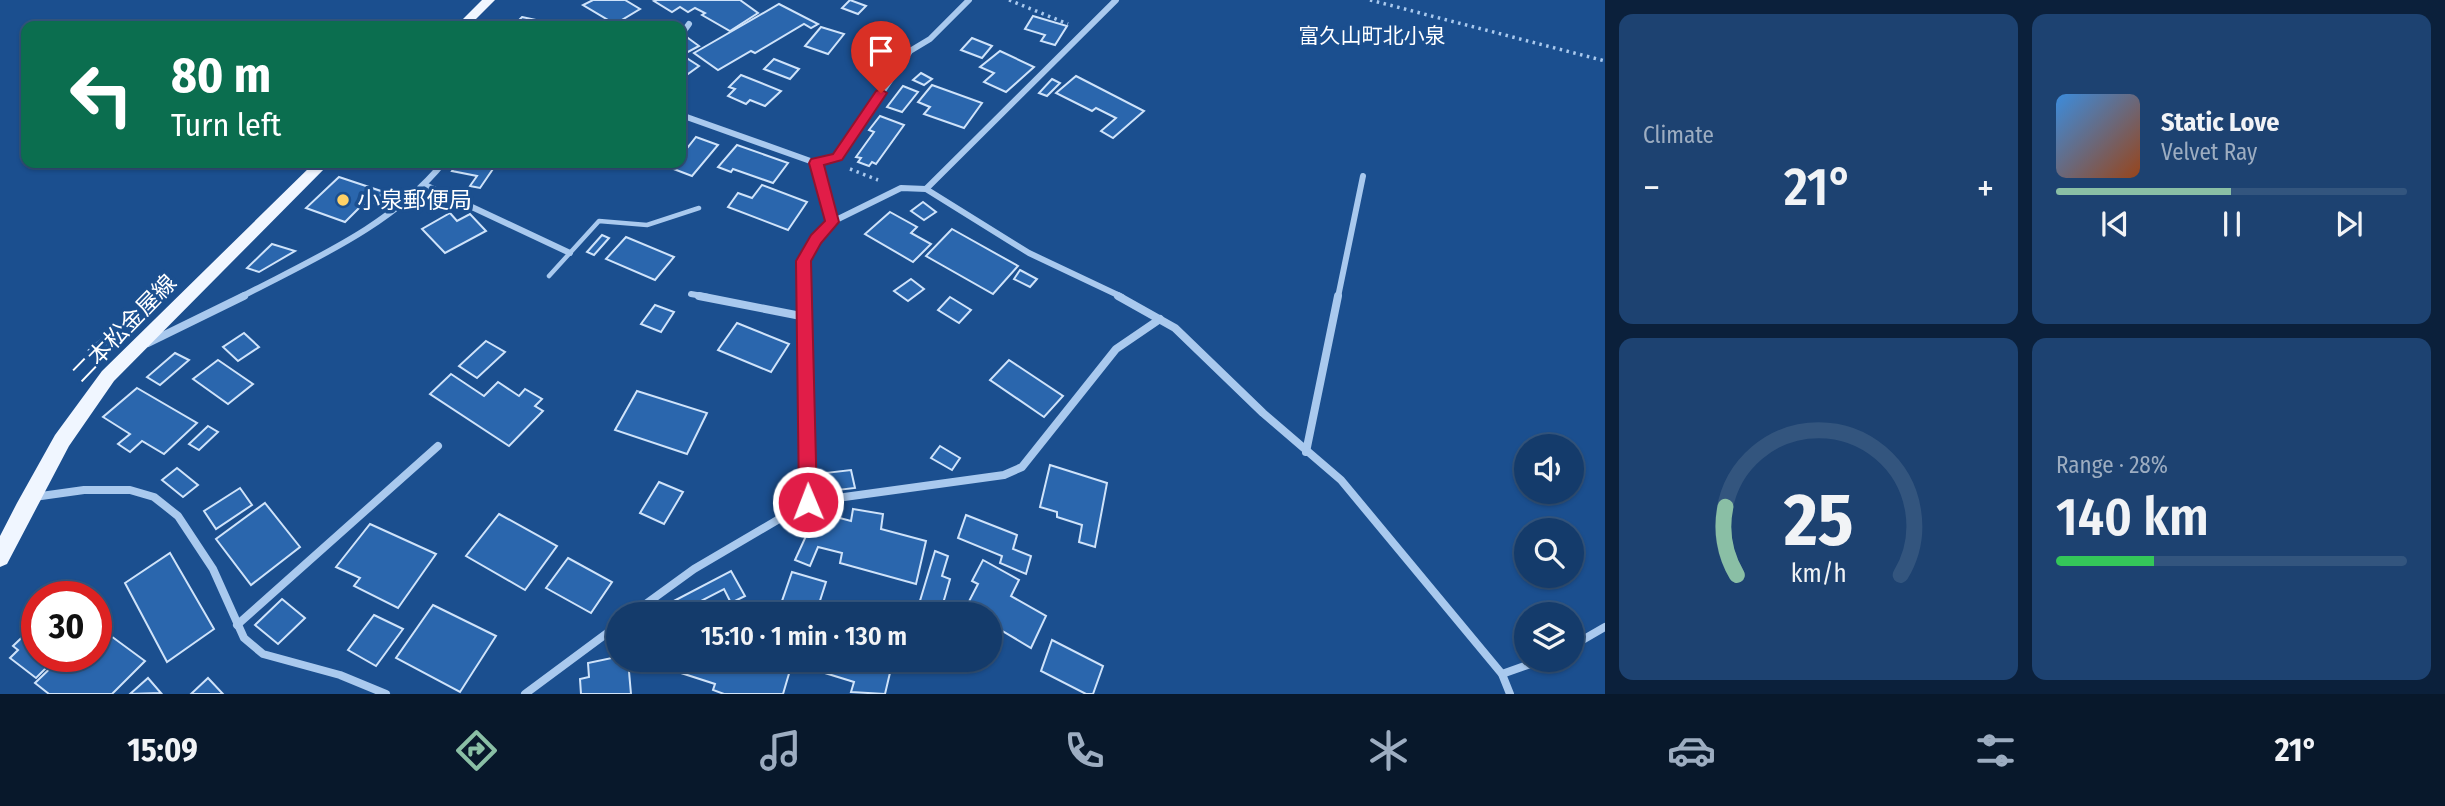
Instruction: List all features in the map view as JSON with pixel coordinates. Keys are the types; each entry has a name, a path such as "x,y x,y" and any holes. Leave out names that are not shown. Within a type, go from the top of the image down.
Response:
{"main road":[{"path":"467,21 489,0"},
{"name":"二本松金屋線","path":"0,557 29,497 83,406 137,347 318,168"}],"street":[{"path":"686,118 816,163 838,157 910,51 930,39 969,0"},
{"path":"926,189 1116,0"},
{"path":"686,28 689,24"},
{"path":"816,163 832,222"},
{"path":"137,347 195,323 391,214 425,186 439,168"},
{"path":"1306,452 1363,176"},
{"path":"425,186 570,253"},
{"path":"808,502 804,261 816,239 832,222 901,188 926,189 1029,253 1123,298 1175,328 1235,388 1341,480 1502,674 1510,694"},
{"path":"691,294 806,317"},
{"path":"649,602 694,569 808,502 1004,475 1022,467 1116,349 1160,318"},
{"path":"237,625 438,446"},
{"path":"29,497 84,490 130,490 154,497 178,516 213,569 244,638 263,654 340,675 386,694"},
{"path":"1584,639 1605,626"},
{"path":"525,694 606,634"},
{"path":"1502,674 1514,670"}],"lane":[{"path":"550,276 599,221 647,225 699,208"}],"path":[{"path":"1009,0 1085,31"},
{"path":"1370,0 1605,61"},
{"path":"827,160 901,188"}],"building":[{"path":"593,0 625,0 640,9 620,21 610,21 583,5"},
{"path":"740,0 758,13 730,31 695,8 688,12 680,7 672,12 654,1"},
{"path":"850,0 866,6 858,14 842,8"},
{"path":"779,4 818,24 811,28 804,24 755,53 751,51 718,70 694,53"},
{"path":"1033,16 1067,26 1055,45 1041,41 1045,35 1025,29"},
{"path":"522,17 541,21 518,21"},
{"path":"821,27 844,34 828,54 805,46"},
{"path":"688,38 699,46 686,53"},
{"path":"972,38 992,46 982,58 961,50"},
{"path":"1000,51 1034,67 1006,92 984,82 994,73 980,67"},
{"path":"686,58 699,66 686,75"},
{"path":"774,59 799,69 790,79 764,69"},
{"path":"921,73 932,79 924,85 913,80"},
{"path":"741,75 781,91 765,106 750,100 746,104 728,96 735,89 729,87"},
{"path":"1076,76 1144,111 1113,138 1101,131 1116,118 1096,108 1092,111 1056,93"},
{"path":"1052,79 1060,83 1047,96 1039,93"},
{"path":"932,85 982,103 964,128 924,114 930,107 918,102"},
{"path":"903,86 918,92 902,112 887,107"},
{"path":"880,116 904,125 876,164 872,162 869,166 858,162 861,158 856,157 874,132 869,130"},
{"path":"696,137 718,145 692,176 671,168 686,168 686,146"},
{"path":"737,145 788,163 773,183 733,169 731,172 718,167"},
{"path":"454,168 494,168 480,188 470,186 477,176 452,171"},
{"path":"339,177 384,192 369,206 363,204 345,222 306,208"},
{"path":"762,185 807,202 788,230 728,207 738,193 752,198"},
{"path":"923,202 936,212 924,220 911,211"},
{"path":"890,212 917,227 911,233 931,244 913,262 865,234"},
{"path":"450,213 457,221 470,214 486,231 445,253 422,229"},
{"path":"952,229 1018,266 993,294 926,256"},
{"path":"602,235 609,238 594,255 587,252"},
{"path":"626,237 674,257 655,280 606,259"},
{"path":"272,244 295,251 259,272 247,268"},
{"path":"1020,270 1037,279 1030,287 1014,279"},
{"path":"911,279 924,289 908,301 894,291"},
{"path":"950,297 971,310 959,323 938,310"},
{"path":"655,305 674,312 661,332 641,324"},
{"path":"737,323 789,344 771,372 718,350"},
{"path":"244,333 259,347 238,361 223,347"},
{"path":"104,337 115,341 101,355 89,350"},
{"path":"486,341 505,352 477,378 459,366"},
{"path":"175,353 189,360 160,385 147,377"},
{"path":"218,360 253,384 228,404 193,379"},
{"path":"1009,360 1063,396 1044,417 990,380"},
{"path":"451,374 484,396 498,382 519,396 525,389 542,399 535,406 543,411 509,446 430,394"},
{"path":"137,388 197,423 164,454 142,441 130,452 118,444 130,434 103,417"},
{"path":"637,391 707,413 687,454 615,430"},
{"path":"208,426 218,432 199,450 189,444"},
{"path":"940,446 960,458 952,470 931,458"},
{"path":"1050,465 1107,483 1095,547 1079,542 1082,525 1057,517 1057,512 1040,507"},
{"path":"177,468 198,485 183,497 162,480"},
{"path":"851,470 855,488 829,491 825,473"},
{"path":"659,482 683,492 664,524 640,513"},
{"path":"240,488 252,505 216,529 204,511"},
{"path":"265,503 300,547 251,585 216,539"},
{"path":"853,509 883,514 881,529 926,541 916,584 840,563 842,553 818,547 810,566 795,560 817,512 851,521"},
{"path":"499,514 557,546 525,590 466,556"},
{"path":"966,515 1017,535 1013,549 1031,556 1026,574 1000,563 1002,556 958,538"},
{"path":"370,524 436,554 398,608 354,586 360,578 336,567"},
{"path":"935,551 948,556 942,576 950,579 943,602 920,602"},
{"path":"170,553 214,629 167,662 125,583"},
{"path":"568,558 612,582 591,613 546,588"},
{"path":"983,560 1019,580 1011,596 1046,616 1031,648 1002,631 1002,602 969,602 978,584 972,581"},
{"path":"731,571 745,596 730,602 724,589 699,602 672,602"},
{"path":"792,572 826,582 820,602 782,601"},
{"path":"282,599 305,618 278,644 255,625"},
{"path":"433,605 496,636 460,692 396,658"},
{"path":"374,615 403,629 376,666 348,650"},
{"path":"112,637 145,661 112,694 49,694 35,683 46,672 112,672"},
{"path":"21,638 21,666 10,658 18,650 13,646"},
{"path":"1052,640 1103,666 1093,694 1086,694 1041,671"},
{"path":"606,659 606,672 629,672 631,694 581,694 580,679 589,677 588,663"},
{"path":"28,672 42,672 36,678"},
{"path":"678,672 789,672 783,694 724,694 713,690 715,684"},
{"path":"890,672 885,694 851,692 854,682 825,673"},
{"path":"148,678 161,693 130,694"},
{"path":"208,678 223,694 191,694"}],"place":[{"name":"小泉郵便局","path":"343,200"}],"district":[{"name":"富久山町北小泉","path":"1372,36"}],"route":[{"path":"808,502 804,261 816,239 832,222 816,163 838,157 881,93"}]}
